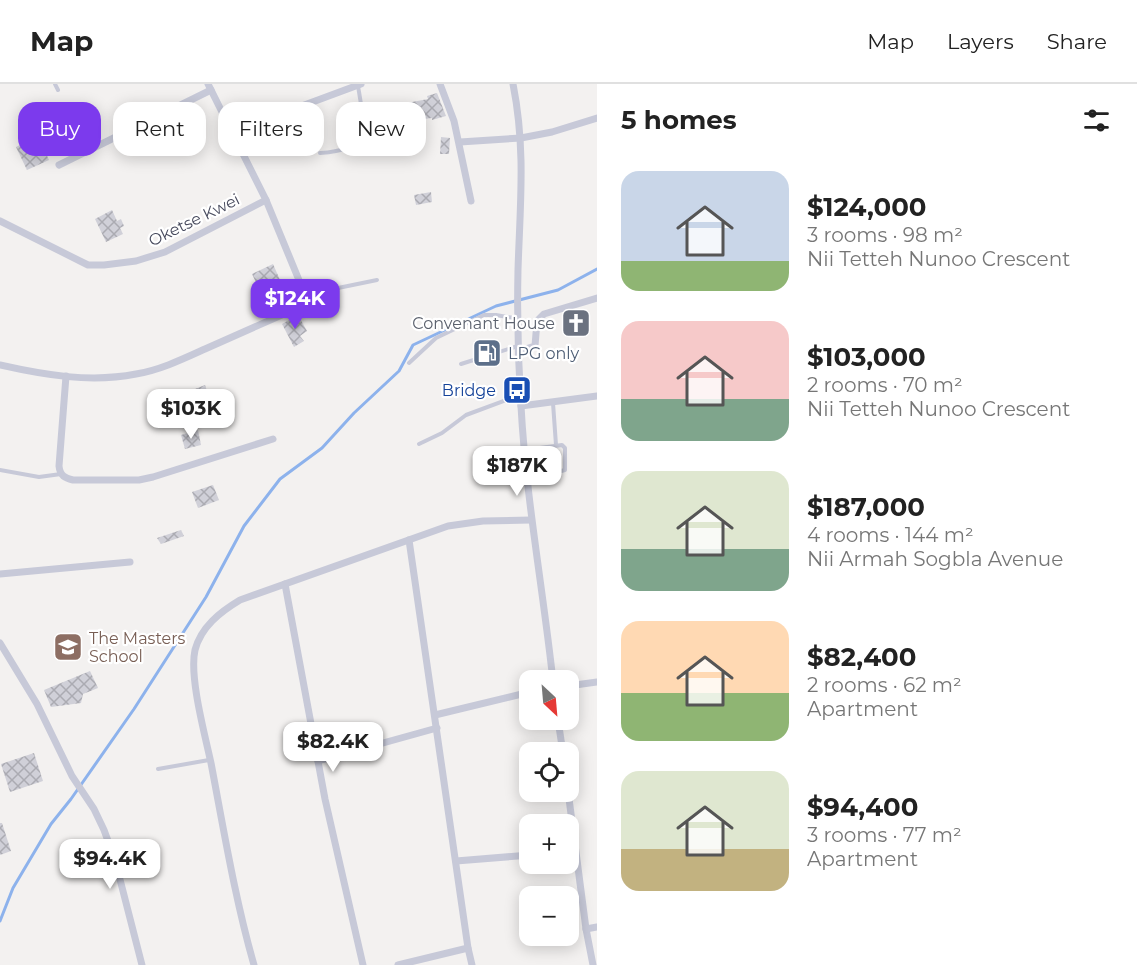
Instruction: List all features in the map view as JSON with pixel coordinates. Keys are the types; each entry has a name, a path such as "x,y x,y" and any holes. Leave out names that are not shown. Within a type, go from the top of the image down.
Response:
{"street":[{"path":"440,84 454,121 471,201"},
{"path":"513,84 523,165 518,272 520,395 531,519 552,670"},
{"path":"313,102 359,85"},
{"path":"59,165 210,87 218,103"},
{"path":"459,142 521,138 552,132 597,118"},
{"path":"0,365 66,376 115,377 156,369 293,310 303,301 304,295 266,200 244,156"},
{"name":"Oketse Kwei","path":"0,221 88,265 104,265 136,261 165,252 266,200"},
{"path":"519,348 535,346 537,321 544,314 597,297"},
{"path":"66,376 59,466 65,478 139,480 273,439"},
{"path":"521,406 597,396"},
{"path":"254,965 241,921 193,663 196,648 207,627 225,609 240,600 448,526 483,521 531,519"},
{"path":"409,540 472,965"},
{"path":"0,574 130,562"},
{"path":"285,584 338,864 363,965"},
{"path":"0,643 37,704 72,776 94,809 104,830 113,854 142,965"},
{"path":"579,684 597,682"},
{"path":"435,715 519,695"},
{"path":"318,761 436,728"},
{"path":"456,861 519,856"},
{"path":"576,874 593,965"},
{"path":"586,929 597,927"},
{"path":"398,965 468,948"}],"lane":[{"path":"56,84 58,90"},
{"path":"324,153 339,152 356,143 362,129 363,116 359,85"},
{"path":"304,295 377,280"},
{"path":"409,363 436,338 484,315 519,319"},
{"path":"461,364 519,348"},
{"path":"418,444 442,433 466,415 520,395"},
{"path":"553,402 556,445"},
{"path":"525,450 556,445 562,445 565,448 565,470 561,473 527,480"},
{"path":"0,470 39,477 61,474"},
{"path":"158,769 210,760"}],"building":[{"path":"437,93 446,116 432,120 432,118 426,119 426,102 412,102 428,99 427,96"},
{"path":"441,137 450,138 449,154 440,154"},
{"path":"20,156 47,156 49,160 27,170"},
{"path":"431,192 432,202 416,205 414,195"},
{"path":"112,210 117,221 121,219 124,226 120,228 123,234 106,242 95,219"},
{"path":"273,264 287,296 265,302 252,274"},
{"path":"298,315 307,331 300,336 304,341 294,347 282,324"},
{"path":"205,385 214,411 207,415 205,412 193,416 185,393"},
{"path":"198,430 201,445 185,449 181,435"},
{"path":"213,485 219,500 198,508 192,492"},
{"path":"181,530 184,536 161,544 157,538"},
{"path":"90,671 98,688 83,694 81,703 51,707 44,690"},
{"path":"34,753 43,781 10,792 1,764"},
{"path":"0,823 2,823 11,851 0,855"}],"waterway":[{"path":"0,921 13,888 51,824 134,709 206,597 244,526 280,479 322,448 354,413 399,371 413,345 496,306 558,290 597,269"}],"place":[{"name":"Convenant House","path":"576,323"},
{"name":"LPG only","path":"487,353"},
{"name":"Bridge","path":"517,390"},
{"name":"The Masters School","path":"68,647"}]}
